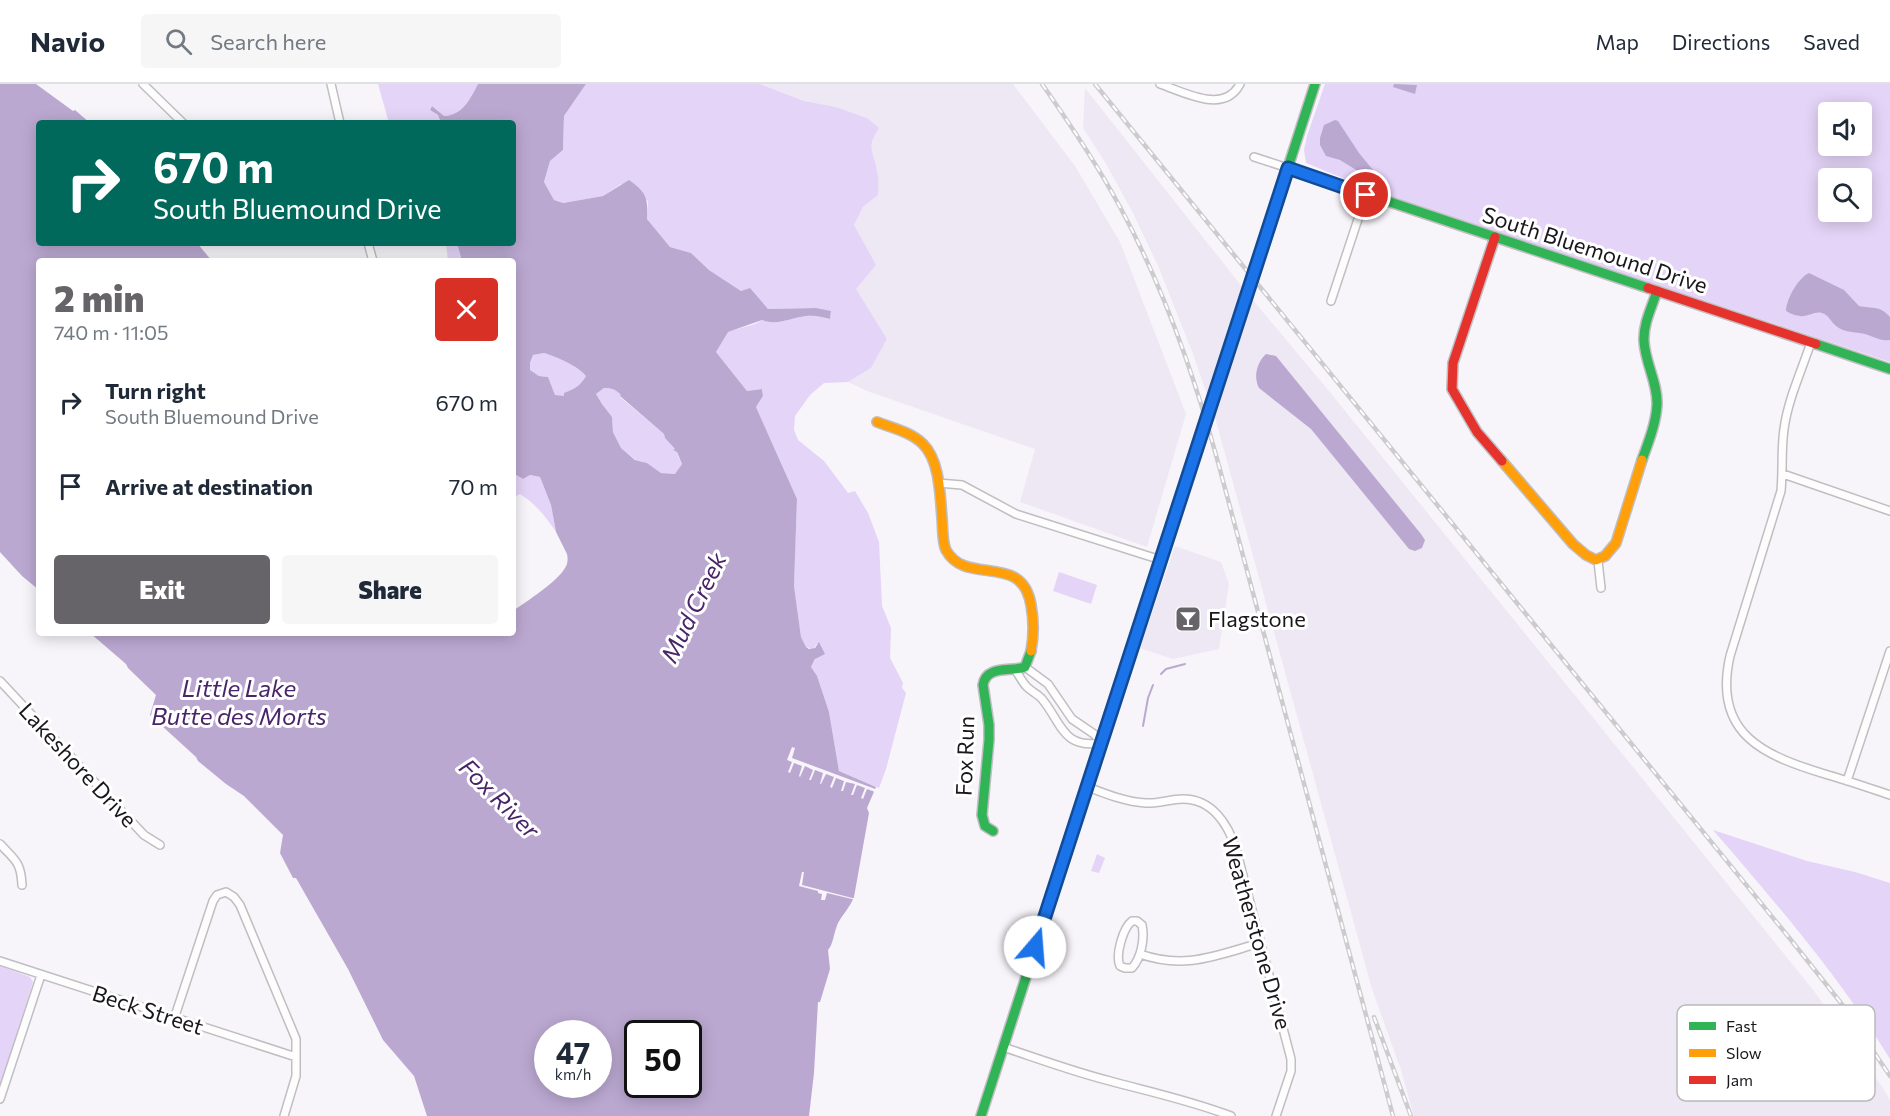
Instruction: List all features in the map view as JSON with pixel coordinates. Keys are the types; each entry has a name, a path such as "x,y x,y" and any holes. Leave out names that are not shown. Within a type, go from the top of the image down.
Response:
{"main road":[{"path":"981,1116 1315,84"},
{"name":"South Bluemound Drive","path":"1288,168 1890,369"},
{"path":"1495,237 1453,363 1452,389 1477,432 1573,544 1590,558 1598,561 1603,560 1616,543 1656,416 1658,400 1656,384 1644,339 1657,291"},
{"path":"877,422 914,438 927,449 938,483 945,548 950,558 964,566 1011,574 1028,590 1032,605 1034,638 1030,654 1020,669"},
{"name":"Fox Run","path":"993,831 985,826 982,815 989,733 984,679 992,672 1020,669"}],"street":[{"path":"143,84 180,120"},
{"path":"331,84 339,120"},
{"path":"1160,84 1214,101 1228,97 1240,84"},
{"path":"1254,157 1288,168"},
{"path":"1331,301 1366,195"},
{"path":"1811,342 1786,416 1783,474 1778,505 1730,656 1726,673 1727,697 1736,722 1754,744 1788,762 1890,795"},
{"path":"1783,474 1890,511"},
{"path":"938,483 962,485 1016,514 1161,560"},
{"path":"1598,561 1601,588"},
{"path":"1847,781 1890,651"},
{"path":"1020,669 1048,684 1072,719 1094,734 1102,743"},
{"path":"1020,669 1028,689 1044,701 1068,737 1090,745 1102,743"},
{"name":"Lakeshore Drive","path":"0,681 144,835 160,845"},
{"name":"Weatherstone Drive","path":"1088,787 1130,801 1145,803 1189,800 1204,804 1216,813 1231,832 1291,1059 1291,1071 1276,1116"},
{"path":"0,844 18,863 22,885"},
{"path":"174,1019 213,901 222,892 231,894 240,905 296,1038 296,1076 284,1116"},
{"path":"1132,921 1140,923 1143,928 1140,954 1132,968 1125,968 1118,963 1127,926 1132,921"},
{"path":"1140,954 1164,961 1191,961 1260,943"},
{"name":"Beck Street","path":"0,962 296,1057"},
{"path":"0,1099 41,975"},
{"path":"1003,1047 1058,1066 1111,1082 1169,1095 1231,1116"}],"shaded area":[{"path":"378,84 478,84 465,105 456,113 444,116 432,106 430,110 438,115 440,120 388,120"},
{"path":"586,84 760,84 804,101 836,107 867,118 879,128 872,145 872,154 878,173 878,195 863,207 854,225 876,265 856,289 887,339 871,368 848,382 824,383 810,395 795,416 794,430 798,440 824,461 848,493 855,491 868,513 879,542 882,606 891,628 890,658 906,693 879,788 839,771 829,712 817,677 811,667 821,649 820,644 813,649 806,647 801,637 794,586 797,499 756,407 763,396 762,389 747,391 716,352 727,332 762,320 778,322 809,316 830,319 831,312 816,308 768,309 750,289 741,291 709,270 691,253 670,247 647,219 648,201 621,184 603,196 563,203 554,200 544,182 550,161 563,150 564,116"},
{"path":"760,84 1013,84 1075,166 1120,242 1186,414 1147,547 1020,502 1035,449 867,391 848,382 871,368 887,339 855,289 864,244 854,225 863,207 878,195 878,171 870,152 878,128 867,118 836,107 804,101"},
{"path":"1325,84 1890,84 1890,362 1375,191 1306,163 1304,150"},
{"path":"1085,88 1247,293 1333,396 1824,1005 1677,1005 1677,1101 1875,1101 1875,1077 1890,1101 1890,1116 1414,1116 1401,1070 1372,989 1216,421 1193,354 1159,268 1134,215 1083,128"},
{"path":"446,246 458,246 461,258 448,258"},
{"path":"544,353 573,365 586,376 564,397 555,395 548,377 539,376 530,370 533,355"},
{"path":"604,388 618,391 622,395 620,397 664,434 677,452 682,464 675,474 661,473 647,463 636,460 621,448 613,432 612,417 596,394"},
{"path":"516,475 523,479 530,475 540,477 551,505 556,532 540,511 520,494 516,496"},
{"path":"1175,546 1221,562 1229,584 1219,649 1173,659 1140,648"},
{"path":"1059,572 1097,585 1091,604 1053,591"},
{"path":"1713,830 1807,861 1890,883 1890,1059 1875,1036 1875,1005 1855,1005 1783,913"},
{"path":"1097,854 1105,858 1099,873 1091,871"},
{"path":"0,966 30,977 33,982 0,1090"}],"water":[{"path":"0,84 36,84 87,120 36,120 36,246 200,246 210,258 36,258 36,588 0,552"},
{"path":"478,84 586,84 564,116 563,150 550,161 544,182 554,200 563,203 603,196 629,180 645,196 647,219 670,247 691,253 709,270 741,291 750,288 768,309 816,308 831,311 830,319 809,316 778,322 762,320 728,332 716,352 747,391 762,389 763,396 756,407 797,499 794,586 801,637 809,649 815,648 819,642 825,654 815,659 811,667 817,676 829,712 839,771 876,787 867,808 869,813 854,897 838,923 828,950 830,969 820,1002 818,1002 809,1116 427,1116 414,1076 383,1040 348,969 280,853 283,835 244,796 198,761 150,715 156,695 126,664 93,636 516,636 516,609 549,585 565,568 568,561 567,554 556,532 551,505 540,477 530,475 523,479 516,475 516,258 461,258 458,246 516,246 516,120 440,120 438,115 430,110 432,106 444,116 451,115 465,105","holes":["544,353 573,365 586,376 577,387 564,393 564,396 555,395 548,377 539,376 530,370 533,355","604,388 621,395 664,434 675,449 673,450 677,452 682,464 675,474 661,473 647,463 635,460 621,448 613,432 612,417 596,394"]},
{"path":"1394,84 1417,85 1415,94 1393,87"},
{"path":"1335,120 1373,170 1371,175 1366,176 1340,160 1326,156 1320,145 1320,138 1324,125"},
{"path":"1809,273 1844,290 1859,306 1879,309 1886,313 1890,317 1890,340 1881,340 1844,330 1822,313 1799,316 1786,311 1794,289"},
{"path":"1266,354 1276,356 1421,534 1425,540 1422,548 1415,551 1409,549 1311,429 1259,388 1256,379 1257,370"}],"pier":[{"path":"792,747 795,748 792,758 878,790 875,792 867,789 863,799 861,798 865,788 857,785 851,795 855,784 846,782 841,791 844,781 836,778 832,788 830,787 834,777 826,774 820,784 823,773 815,770 809,780 813,770 805,766 800,777 802,766 794,763 790,773 788,772 792,762 787,760"},
{"path":"802,872 804,872 802,885 856,900 827,893 825,900 821,900 822,894 818,891 799,886"}],"waterway":[{"path":"1161,674 1166,669 1185,664"},
{"path":"1143,726 1153,685"}],"railway":[{"path":"1042,84 1083,144 1120,207 1151,269 1189,366 1219,466 1393,1116"},
{"path":"1095,84 1842,1005"},
{"path":"1374,1017 1411,1116"},
{"path":"1875,1054 1890,1076"}],"traffic: fast":[{"path":"1256,266 1315,84"},
{"path":"1288,168 1648,288"},
{"path":"1642,460 1657,405 1656,389 1644,341 1646,322 1657,291"},
{"path":"1816,344 1890,369"},
{"path":"981,1116 1189,474"},
{"path":"993,831 985,826 982,815 989,740 983,685 989,674 1000,670 1025,667 1031,651"}],"traffic: slow":[{"path":"877,422 913,436 929,451 938,479 943,539 946,550 955,561 966,567 1005,574 1017,579 1026,589 1033,617 1031,651"},
{"path":"1502,461 1573,544 1596,560 1605,556 1616,543 1642,460"}],"traffic: jam":[{"path":"1495,237 1453,363 1452,389 1477,432 1502,461"},
{"path":"1189,474 1256,266"},
{"path":"1648,288 1816,344"}],"place":[{"name":"Flagstone","path":"1188,619"}],"route":[{"path":"1035,947 1288,168 1366,195"}],"water label":[{"name":"Mud Creek","path":"694,608"},
{"name":"Little Lake Butte des Morts","path":"239,703"},
{"name":"Fox River","path":"499,799"}]}
